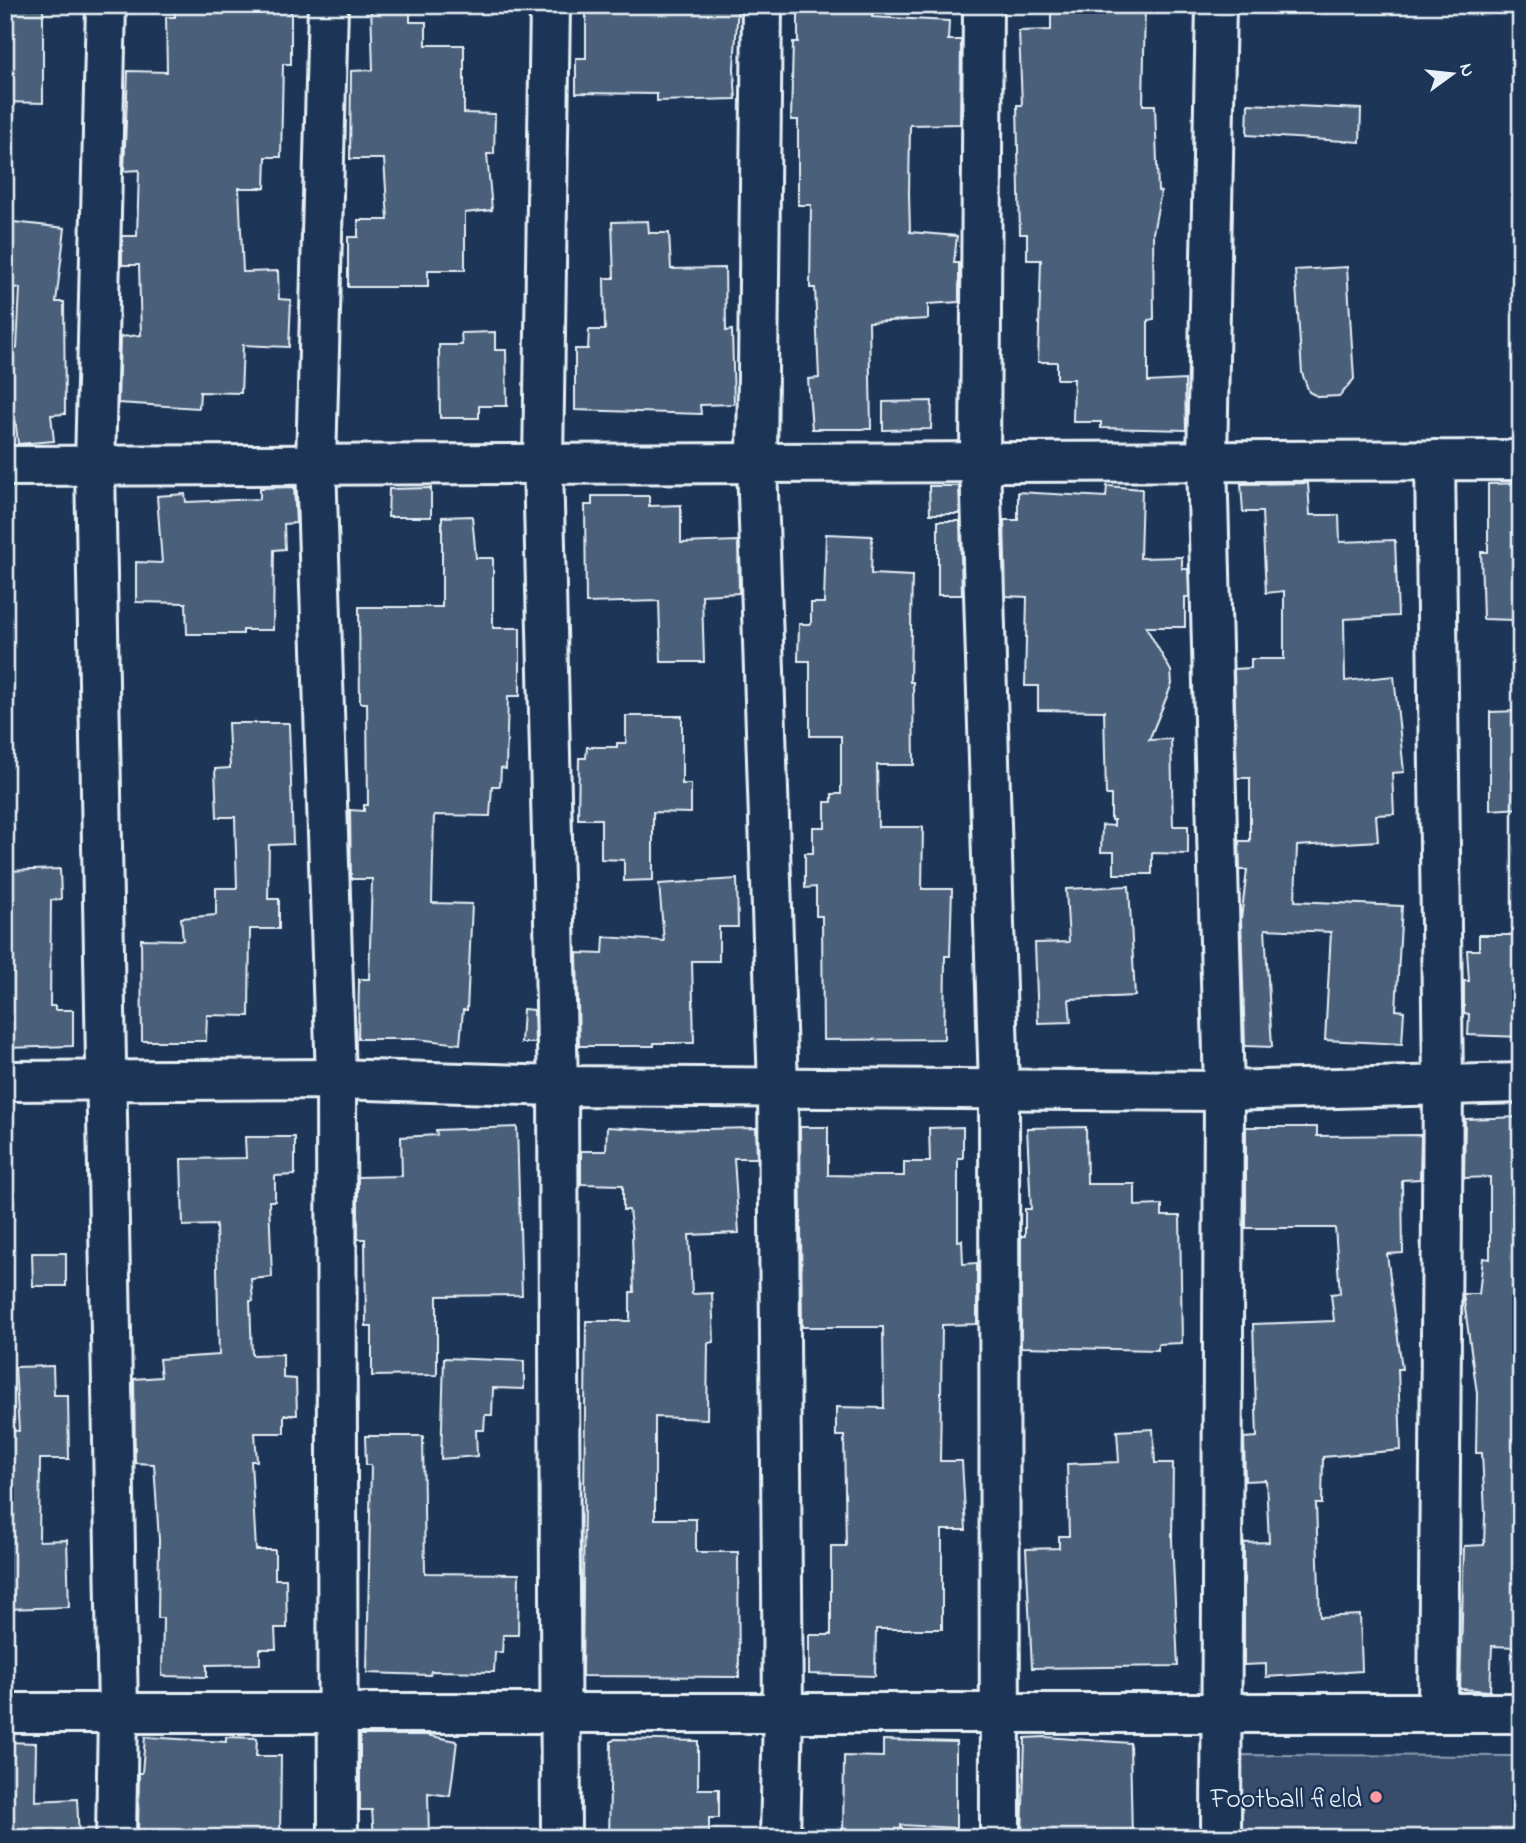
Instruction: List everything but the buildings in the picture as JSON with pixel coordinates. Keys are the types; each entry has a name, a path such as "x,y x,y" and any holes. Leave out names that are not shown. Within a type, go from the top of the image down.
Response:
{"street":[{"path":"106,5 95,466 118,1713 116,1838"},
{"path":"328,5 316,464 336,1079 338,1838"},
{"path":"550,5 544,463 558,1086 561,1838"},
{"path":"762,5 757,463 778,1087 783,1713 780,1838"},
{"path":"983,5 980,462 999,1088 1000,1838"},
{"path":"1216,5 1207,461 1224,1091 1221,1838"},
{"path":"1435,460 1443,1083 1438,1713"},
{"path":"5,466 316,464 391,467 544,463 1521,460"},
{"path":"5,1081 336,1079 558,1086 1224,1091 1443,1083 1521,1083"},
{"path":"5,1713 1521,1713"}],"shaded area":[{"name":"Football field","path":"1230,1755 1521,1756 1521,1838 1233,1838"}],"place":[{"name":"Football field","path":"1376,1797"}]}
